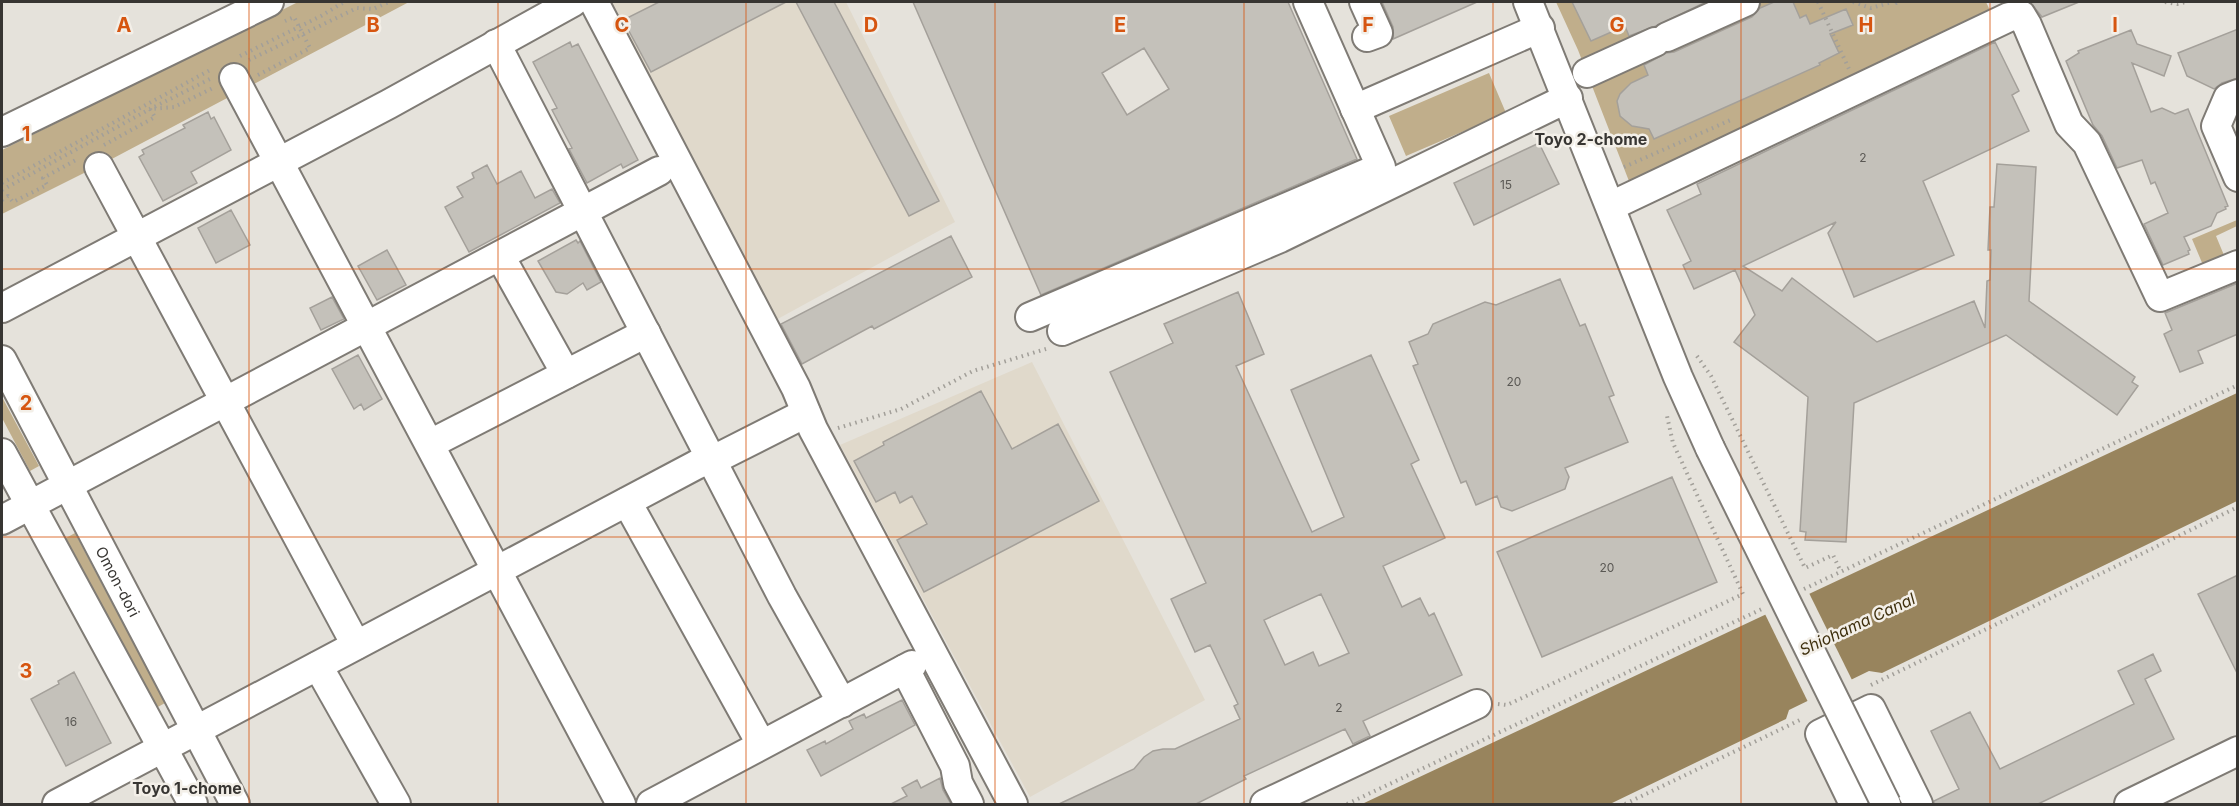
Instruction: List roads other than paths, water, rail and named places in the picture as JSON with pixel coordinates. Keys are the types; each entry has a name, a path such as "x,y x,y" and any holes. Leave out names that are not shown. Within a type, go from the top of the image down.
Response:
{"street":[{"path":"2,308 573,2"},
{"path":"594,2 796,388 806,413 1013,804"},
{"path":"1030,317 1381,167 1308,2"},
{"path":"1364,2 1378,33 1367,37"},
{"path":"1528,2 1569,98 1678,377 1710,448 1886,804"},
{"path":"1587,73 1744,2"},
{"path":"1611,206 2014,11 2027,25 2069,124 2087,143 2160,297 2238,265"},
{"path":"2,132 215,14 276,12"},
{"path":"1355,109 1540,28"},
{"path":"496,45 782,596 842,703"},
{"path":"229,72 280,161 621,804"},
{"path":"2238,94 2228,98 2216,126 2238,177"},
{"path":"1057,339 1280,238 1569,98"},
{"path":"99,167 356,645"},
{"path":"2,520 659,171"},
{"path":"500,256 566,374"},
{"path":"430,444 645,333"},
{"name":"Omon-dori","path":"2,360 235,804"},
{"path":"57,804 710,458 721,456 806,413"},
{"path":"2,453 193,804"},
{"path":"627,502 755,733"},
{"path":"318,666 396,804"},
{"path":"651,804 909,667 955,766 958,783 969,804"},
{"path":"1265,804 1477,704"},
{"path":"1854,804 1820,734 1871,709 1918,804"},
{"path":"2129,804 2238,751"}],"water":[{"name":"Shiohama Canal","path":"2237,393 2237,501 1882,673 1869,671 1789,710 1786,719 1610,804 1362,804"}],"district":[{"name":"Toyo 2-chome","path":"1591,139"},
{"name":"Toyo 1-chome","path":"187,788"}]}
